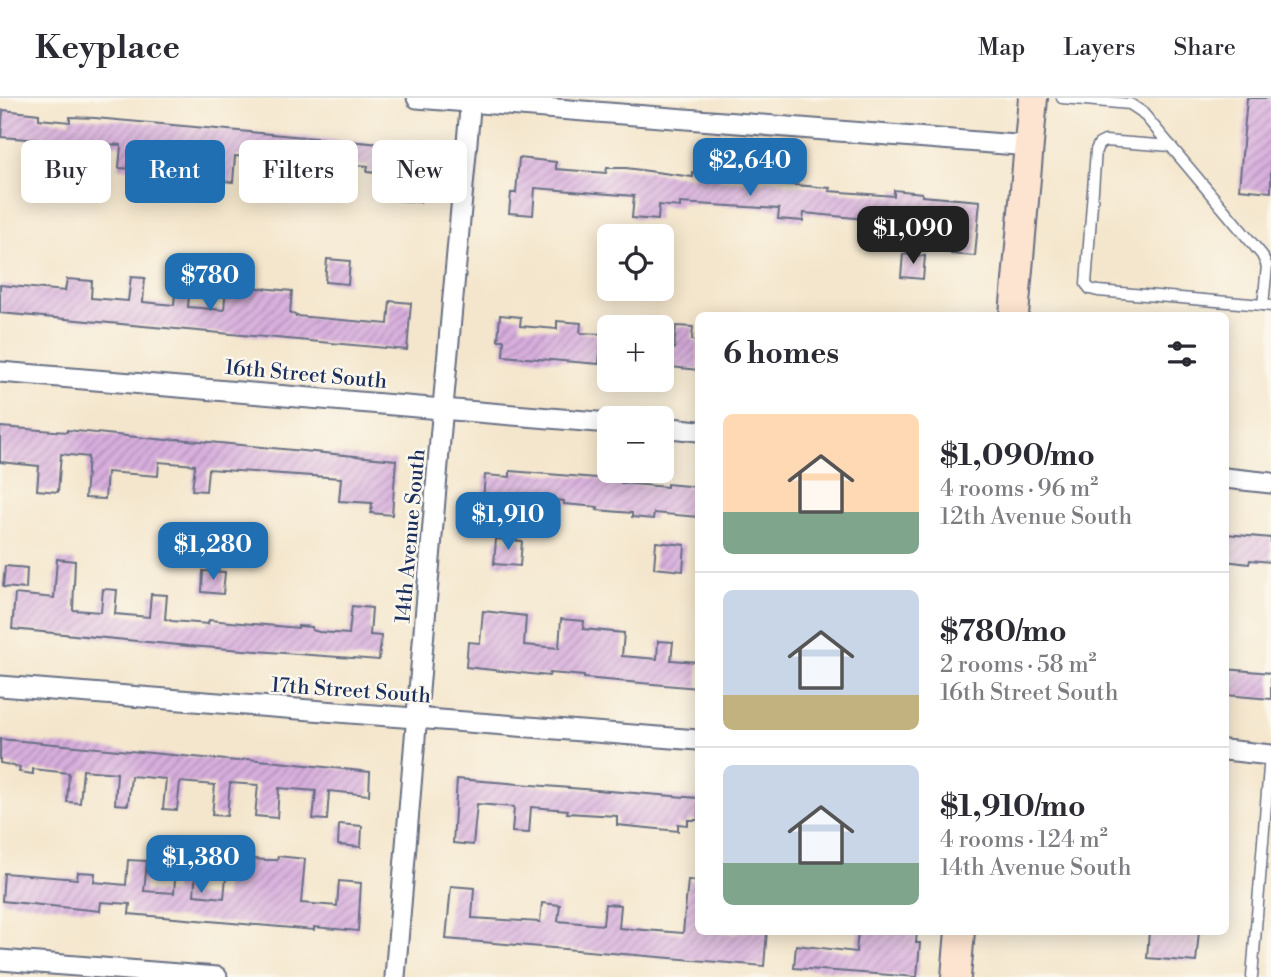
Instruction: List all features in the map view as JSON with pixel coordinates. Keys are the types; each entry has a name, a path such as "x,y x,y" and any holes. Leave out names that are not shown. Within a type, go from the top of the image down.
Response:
{"street":[{"path":"417,98 471,100 1030,146"},
{"path":"1014,312 1033,98"},
{"name":"14th Avenue South","path":"395,977 471,100"},
{"name":"16th Street South","path":"0,372 597,422"},
{"path":"674,428 695,430"},
{"path":"1229,478 1271,483"},
{"name":"17th Street South","path":"0,685 695,740"},
{"path":"1229,751 1270,755"},
{"path":"956,977 960,935"},
{"path":"0,960 217,977"}],"lane":[{"path":"1062,98 1130,104 1142,112 1171,146 1262,255 1267,266 1267,305 1098,291 1090,289 1086,284 1096,150 1099,144 1105,141 1171,146"},
{"path":"1252,977 1270,755"}],"building":[{"path":"1247,98 1271,98 1271,192 1239,189"},
{"path":"3,110 39,114 39,119 70,122 70,117 95,118 337,140 239,140 239,156 235,156 233,182 225,181 225,140 125,140 125,168 119,168 121,145 111,144 111,140 1,137"},
{"path":"358,142 372,143 372,172 367,172 368,166 358,165"},
{"path":"519,158 556,162 556,169 606,173 607,168 626,168 693,177 693,173 720,175 719,180 785,181 784,184 830,188 829,191 894,196 894,190 922,193 922,196 980,201 975,256 951,254 954,226 908,222 907,232 885,230 886,221 804,213 803,221 778,219 779,209 680,203 680,207 659,205 658,220 632,218 634,196 535,188 533,215 509,213 511,193 516,193"},
{"path":"903,254 925,256 923,279 901,277"},
{"path":"327,259 350,261 348,284 325,282"},
{"path":"228,264 252,266 250,287 292,291 290,314 296,316 388,324 390,301 411,303 407,350 0,313 0,285 65,291 67,279 92,281 91,298 128,301 131,277 145,278 143,302 174,305 176,281 190,282 188,307 224,310"},
{"path":"500,315 521,317 520,326 557,329 557,321 581,323 580,333 597,334 597,364 503,356 504,340 498,340"},
{"path":"676,326 693,327 695,370 674,367"},
{"path":"0,427 177,439 396,460 392,515 371,513 372,503 339,501 341,478 208,469 206,491 192,490 195,465 159,462 158,476 107,472 105,499 85,498 88,457 61,454 58,492 37,490 39,466 0,462"},
{"path":"510,471 597,478 597,483 695,487 695,517 654,513 653,519 632,517 632,513 529,498 528,504 483,500 485,475 510,477"},
{"path":"1229,534 1271,538 1271,562 1250,560 1249,564 1229,562"},
{"path":"496,539 522,541 520,566 494,564"},
{"path":"656,542 685,545 683,571 654,568"},
{"path":"57,559 75,561 73,610 101,612 103,589 117,590 115,614 149,617 151,594 167,595 165,619 172,621 208,624 209,620 312,627 312,630 319,632 349,634 352,606 372,608 370,635 381,636 379,660 12,629 15,594 54,598"},
{"path":"5,566 27,568 26,589 3,587"},
{"path":"203,571 225,572 223,594 202,592"},
{"path":"483,611 526,616 524,645 559,648 561,619 584,621 583,629 624,633 622,656 657,659 658,641 673,642 671,660 695,662 695,688 466,667 468,642 480,643"},
{"path":"1229,669 1271,673 1271,699 1229,695"},
{"path":"0,739 370,772 369,795 329,791 327,820 313,819 316,791 279,788 277,818 255,816 258,785 230,783 227,816 212,815 215,785 180,782 177,810 163,809 166,779 131,776 128,805 115,804 117,773 83,770 80,803 67,802 69,773 33,769 33,774 19,772 20,767 0,763"},
{"path":"457,779 695,798 695,820 688,820 688,825 678,824 678,831 617,825 617,816 567,813 568,810 531,807 529,833 512,832 514,807 477,804 473,845 453,843"},
{"path":"339,824 362,826 361,847 338,845"},
{"path":"177,854 197,856 194,895 224,898 228,857 277,860 278,856 305,859 301,903 337,906 339,881 361,883 358,931 314,927 314,930 129,914 130,904 101,902 100,911 2,901 4,873 77,879 78,872 95,873 94,882 126,885 128,860 147,861 144,891 174,893"},
{"path":"688,880 695,881 695,935 767,935 764,966 446,939 451,886 474,888 472,918 540,922 542,903 560,905 558,921 603,925 605,904 621,905 619,928 683,933"},
{"path":"858,935 917,935 916,943 920,943 917,977 794,968 796,945 856,952"},
{"path":"1149,935 1199,935 1196,962 1147,958"}]}
